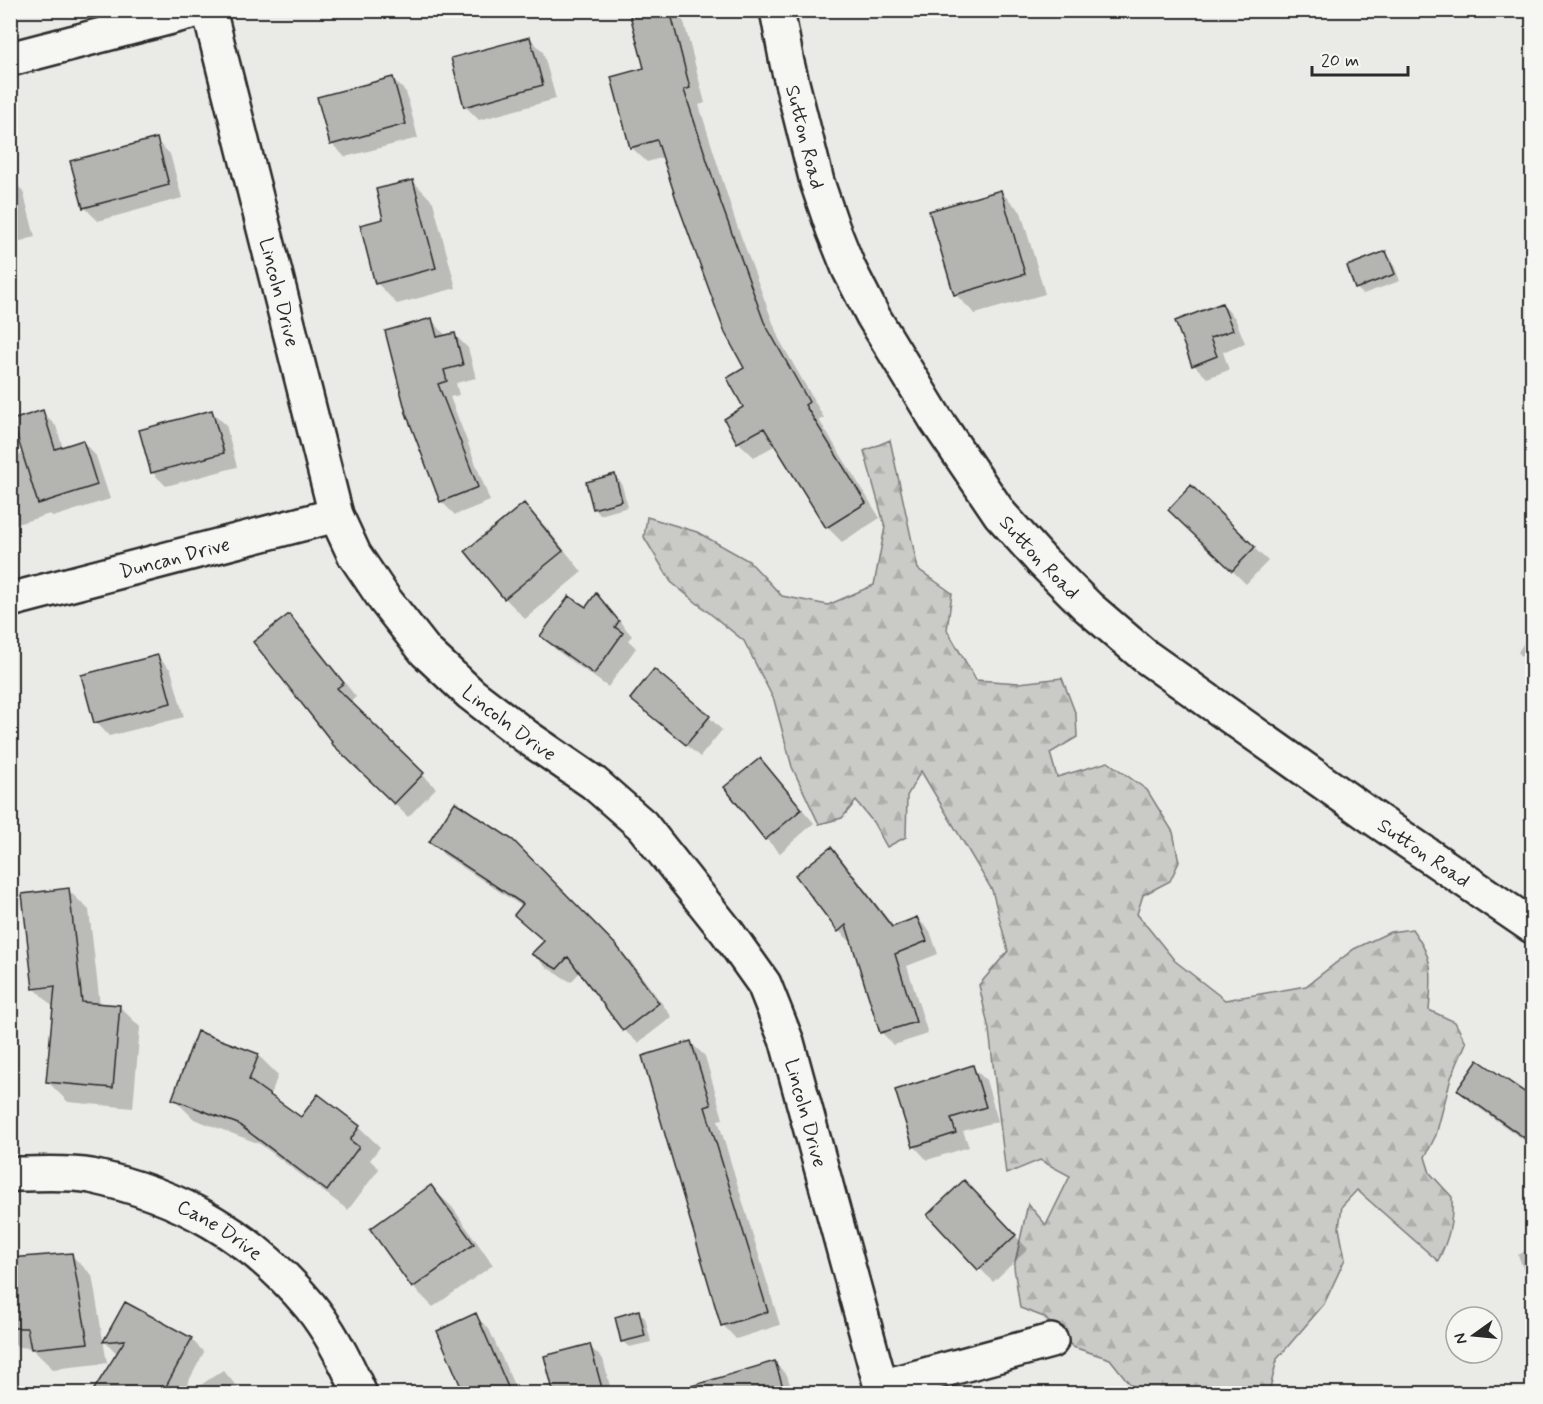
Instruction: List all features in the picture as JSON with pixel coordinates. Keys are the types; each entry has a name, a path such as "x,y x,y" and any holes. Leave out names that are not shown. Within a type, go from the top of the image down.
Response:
{"street":[{"path":"10,59 198,10"},
{"name":"Lincoln Drive","path":"209,10 336,515 354,554 385,600 426,652 471,694 527,737 594,783 642,825 728,932 764,984 788,1042 882,1390"},
{"name":"Sutton Road","path":"777,10 787,63 817,182 832,229 849,269 873,316 935,418 1000,514 1065,584 1145,656 1375,819 1533,926"},
{"name":"Duncan Drive","path":"10,600 336,515"},
{"name":"Cane Drive","path":"10,1175 89,1176 155,1194 212,1220 266,1258 312,1307 345,1360 360,1394"},
{"path":"882,1390 1051,1341"}],"green space":[{"path":"890,440 918,569 952,593 947,630 976,680 1019,683 1062,678 1076,715 1077,737 1050,753 1057,777 1108,762 1147,790 1173,832 1179,862 1170,881 1143,895 1137,914 1175,961 1225,1000 1306,986 1354,949 1390,932 1412,929 1425,950 1430,968 1429,1010 1455,1022 1466,1043 1451,1078 1436,1135 1425,1157 1430,1173 1452,1197 1450,1230 1438,1261 1357,1190 1342,1206 1339,1228 1345,1259 1324,1304 1277,1359 1269,1393 1137,1393 1110,1359 1073,1347 1044,1317 1020,1308 1014,1267 1028,1204 1046,1225 1070,1176 1040,1160 1006,1174 989,1030 979,985 1008,951 992,890 921,771 907,796 906,837 887,847 873,822 856,801 842,818 819,824 792,767 774,700 744,641 671,582 644,537 647,517 697,532 749,561 782,596 828,605 874,585 885,527 864,451"}],"building":[{"path":"648,10 670,10 690,88 684,90 721,203 764,322 809,402 805,405 866,503 826,528 764,428 737,443 724,419 743,407 727,378 744,368 725,333 657,140 630,148 611,77 644,68 630,15"},
{"path":"530,37 543,85 464,107 451,58"},
{"path":"393,77 406,124 330,145 317,97"},
{"path":"157,138 169,185 83,208 70,161"},
{"path":"413,180 436,268 375,284 360,225 383,219 376,189"},
{"path":"1001,190 1025,274 954,295 929,211"},
{"path":"1386,251 1395,274 1355,289 1347,266"},
{"path":"1222,303 1233,330 1210,338 1217,356 1192,366 1175,321"},
{"path":"432,318 437,337 455,333 463,365 444,370 447,381 438,384 478,487 440,502 406,413 385,331"},
{"path":"43,410 55,449 83,440 97,485 38,504 12,420"},
{"path":"212,410 224,453 151,473 139,430"},
{"path":"615,474 622,501 593,509 586,482"},
{"path":"1191,485 1255,547 1232,571 1168,510"},
{"path":"524,503 563,551 504,599 465,551"},
{"path":"596,593 619,621 615,627 623,633 594,674 540,636 569,596 586,607"},
{"path":"289,614 344,683 337,688 424,773 394,804 331,743 253,642"},
{"path":"158,655 171,703 94,723 81,675"},
{"path":"654,669 710,716 686,745 630,699"},
{"path":"760,758 802,809 765,840 724,787"},
{"path":"455,802 513,840 617,946 659,1003 623,1031 568,957 557,969 531,954 544,941 514,915 523,904 429,842"},
{"path":"831,847 892,927 917,917 927,941 895,954 916,1022 880,1033 846,925 838,932 795,875"},
{"path":"69,888 82,1002 120,1005 113,1088 46,1082 55,986 33,989 22,894"},
{"path":"197,1031 259,1054 249,1080 301,1117 318,1094 360,1126 350,1140 359,1147 327,1191 238,1124 172,1099"},
{"path":"691,1041 711,1105 705,1107 768,1312 721,1326 642,1056"},
{"path":"1478,1060 1533,1098 1533,1144 1457,1090"},
{"path":"973,1065 986,1107 951,1118 956,1133 913,1147 895,1090"},
{"path":"964,1180 1016,1235 978,1270 927,1215"},
{"path":"431,1185 474,1244 412,1288 370,1229"},
{"path":"72,1253 88,1343 31,1349 27,1328 10,1328 10,1258"},
{"path":"125,1302 192,1338 162,1394 91,1394 125,1340 103,1342"},
{"path":"639,1310 645,1336 621,1342 615,1317"},
{"path":"476,1313 511,1394 464,1394 437,1331"},
{"path":"590,1344 602,1388 582,1394 554,1394 544,1356"},
{"path":"775,1361 785,1394 689,1394 688,1387"}]}
